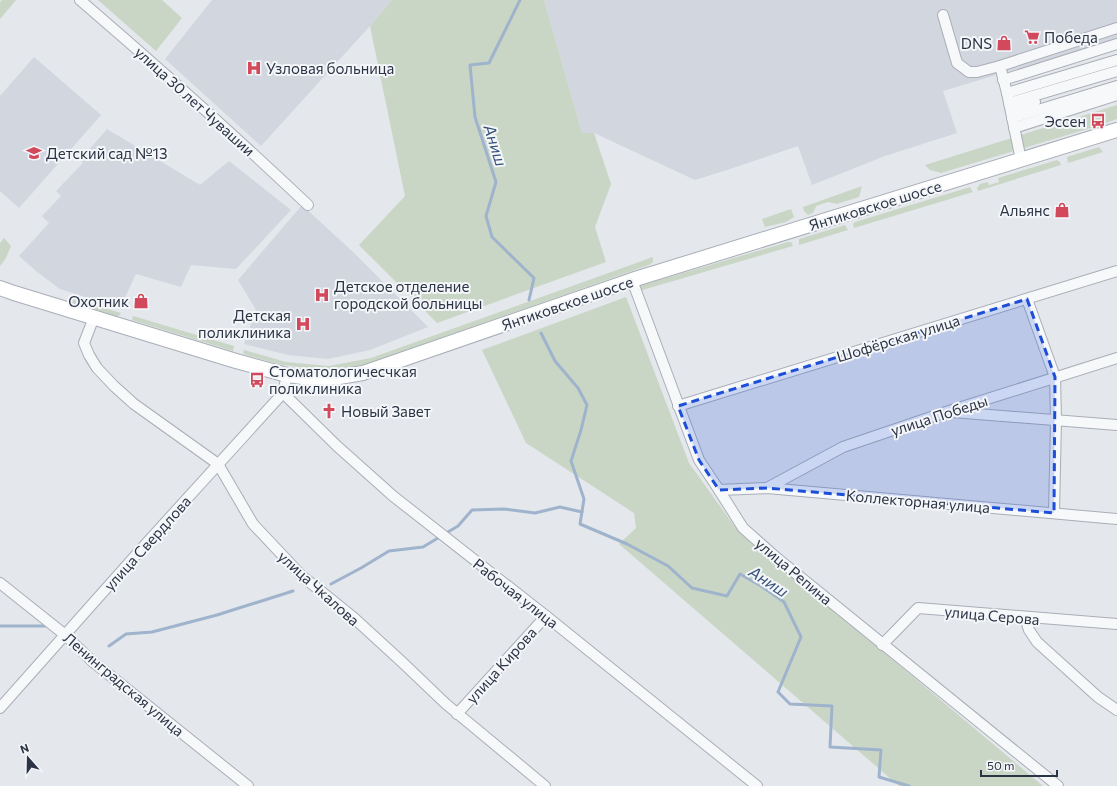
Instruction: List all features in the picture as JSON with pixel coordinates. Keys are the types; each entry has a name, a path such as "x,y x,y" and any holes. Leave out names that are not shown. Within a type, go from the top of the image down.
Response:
{"main road":[{"name":"Янтиковское шоссе","path":"0,288 236,361 287,375 318,379 339,377 363,373 632,280 1117,130"}],"street":[{"name":"улица 30 лет Чувашии","path":"80,0 156,66 308,205"},
{"path":"943,15 957,63 969,72 977,72 1094,36"},
{"path":"1003,80 1061,102 1117,77 1113,61 1094,36"},
{"path":"1094,36 1113,61"},
{"path":"1061,102 1084,82 1085,70 1094,36"},
{"path":"1061,102 1094,36"},
{"path":"1061,102 1094,36"},
{"path":"1061,102 1094,36"},
{"path":"1061,102 1094,36"},
{"path":"1003,80 1117,44"},
{"path":"1003,80 1024,58"},
{"path":"1024,58 1061,102"},
{"path":"1024,58 1061,102"},
{"path":"1024,58 1061,102"},
{"path":"1024,58 1061,102"},
{"path":"1024,58 1061,102"},
{"path":"1061,102 1113,61"},
{"path":"1021,160 1085,70 1113,61"},
{"path":"1061,102 1085,70"},
{"path":"1061,102 1084,82 1117,71"},
{"name":"Шофёрская улица","path":"678,406 1117,271"},
{"name":"улица Репина","path":"632,280 699,460 743,528 882,645 1058,786"},
{"path":"1027,299 1055,377 1056,420 1054,513"},
{"name":"улица Чкалова","path":"94,317 84,343 97,368 114,386 134,404 218,464 253,524 302,576 354,618 457,714 545,786"},
{"name":"улица Победы","path":"767,488 843,447 946,412 1117,358"},
{"name":"улица Свердлова","path":"0,708 64,634 283,393 287,375"},
{"name":"Рабочая улица","path":"283,393 337,446 393,496 546,616 757,786"},
{"path":"946,412 1117,425"},
{"name":"Коллекторная улица","path":"719,490 767,488 1117,519"},
{"name":"Ленинградская улица","path":"0,584 64,634 92,660 248,786"},
{"name":"улица Серова","path":"882,645 918,608 1117,624"},
{"name":"улица Кирова","path":"457,714 546,616"},
{"path":"1025,617 1029,630 1037,642 1098,697 1117,710"}],"highlighted area":[{"path":"1027,299 1055,377 1054,513 767,488 719,490 699,460 678,406"}],"shaded area":[{"name":"Узловая больница","path":"212,0 392,0 261,146 165,59"},
{"path":"544,0 1117,0 1117,39 943,91 957,133 885,156 812,185 798,146 695,180 594,133 582,133"},
{"name":"Детский сад №13","path":"34,57 101,115 19,208 0,191 0,96"},
{"path":"107,129 200,185 229,161 291,210 236,269 191,265 181,287 136,274 120,308 60,289 19,256 49,223 42,216 61,196 56,191 83,163 80,160"},
{"name":"Детское отделение городской больницы","path":"302,205 353,252 428,327 370,350 328,359 288,355 244,344 256,310 238,280"}],"green space":[{"path":"2,0 16,0 0,19 0,2"},
{"path":"98,0 162,0 182,18 156,51"},
{"path":"392,0 544,0 582,133 594,133 611,184 595,227 606,262 437,323 359,245 405,196 370,26"},
{"path":"1117,105 1117,119 1106,123 1104,119 1092,122 1094,127 941,173 930,170 925,165"},
{"path":"1099,147 1103,152 1068,163 1067,157"},
{"path":"1057,160 1061,165 978,191 977,188 980,184 988,182 989,185 999,182 998,178"},
{"path":"862,186 859,197 837,204 828,202 816,206 813,213 808,215 804,211 803,207"},
{"path":"970,187 973,192 854,228 853,224 855,222"},
{"path":"791,209 794,217 786,222 765,227 762,219"},
{"path":"845,225 848,230 799,245 799,239"},
{"path":"4,238 11,246 6,258 0,266 0,243"},
{"path":"791,242 793,246 639,291 639,286"},
{"path":"653,257 653,262 649,265 367,364 328,371 283,365 243,353 244,350 286,362 329,366 371,358"},
{"path":"626,297 689,463 735,527 1043,786 899,786 619,544 636,528 634,513 526,443 482,350"},
{"path":"72,298 121,313 116,319 72,304"},
{"path":"133,316 234,346 233,351 132,320"}],"waterway":[{"name":"Аниш","path":"520,0 489,63 470,65 475,117 496,182 486,216 492,237 534,278 529,300"},
{"name":"Аниш","path":"541,333 555,361 578,388 587,405 571,461 584,499 580,524 627,544 668,566 692,588 727,596 740,574 784,602 801,637 778,692 790,704 832,706 830,747 881,750 879,777 909,786"},
{"path":"331,584 389,551 423,547 458,526 472,510 504,509 535,513 560,507 582,512"},
{"path":"109,646 126,634 152,632 217,615 293,591"},
{"path":"0,626 46,626"}],"place":[{"name":"Победа","path":"1032,37"},
{"name":"DNS","path":"1004,43"},
{"name":"Узловая больница","path":"254,68"},
{"name":"Эссен","path":"1098,121"},
{"name":"Детский сад №13","path":"34,153"},
{"name":"Альянс","path":"1062,210"},
{"name":"Детское отделение городской больницы","path":"322,295"},
{"name":"Охотник","path":"141,301"},
{"name":"Детская поликлиника","path":"303,324"},
{"name":"Стоматологичесчкая поликлиника","path":"257,380"},
{"name":"Новый Завет","path":"329,411"}]}
